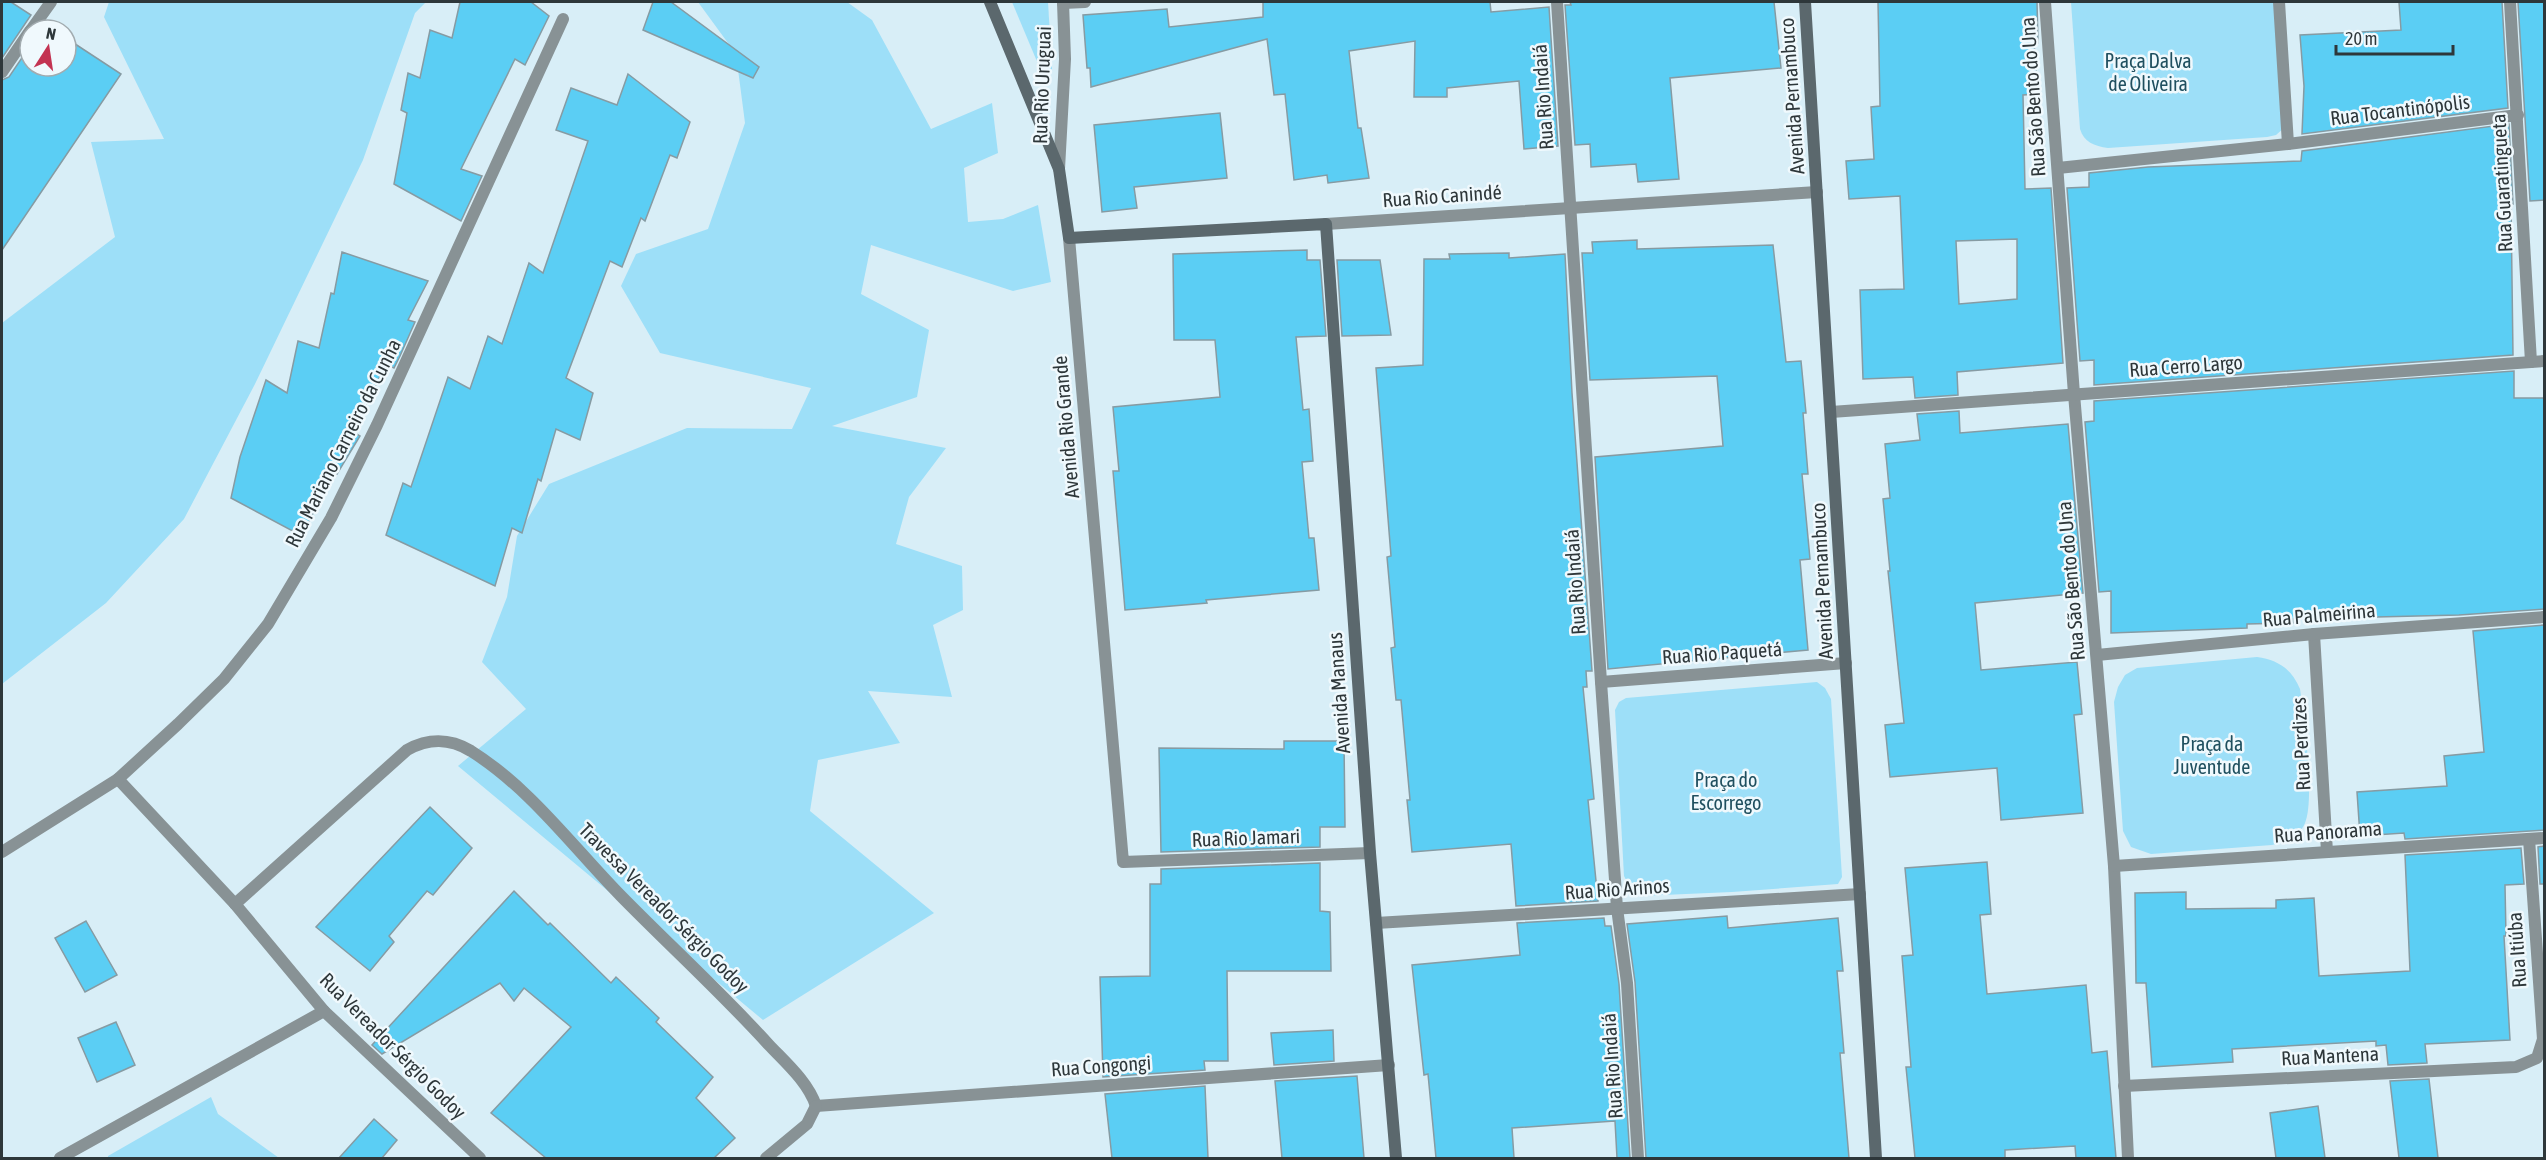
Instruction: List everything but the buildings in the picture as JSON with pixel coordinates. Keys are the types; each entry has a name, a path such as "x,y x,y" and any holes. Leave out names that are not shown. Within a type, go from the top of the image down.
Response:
{"main road":[{"name":"Avenida Rio Grande","path":"990,2 1059,169 1069,238"},
{"name":"Avenida Pernambuco","path":"1806,2 1876,1158"},
{"name":"Rua Rio Canindé","path":"1069,238 1326,224"},
{"name":"Avenida Manaus","path":"1326,224 1370,853 1396,1158"}],"street":[{"path":"40,18 51,2"},
{"path":"1063,2 1085,2"},
{"name":"Rua Rio Uruguai","path":"1059,169 1065,59 1063,2"},
{"name":"Rua Rio Indaiá","path":"1557,2 1601,682 1617,908 1627,983 1638,1158"},
{"name":"Rua São Bento do Una","path":"2045,2 2074,394 2114,866 2128,1158"},
{"path":"2279,2 2288,144"},
{"name":"Rua Guaratingueta","path":"2510,2 2531,362"},
{"name":"Rua Mariano Carneiro da Cunha","path":"2,852 118,779 224,679 268,624 331,518 378,425 563,19"},
{"path":"2,72 18,49"},
{"name":"Rua Tocantinópolis","path":"2058,168 2288,144 2518,115"},
{"name":"Rua Rio Canindé","path":"1326,224 1817,192"},
{"name":"Avenida Rio Grande","path":"1069,238 1123,862"},
{"name":"Rua Cerro Largo","path":"1831,412 2544,361"},
{"name":"Rua Palmeirina","path":"2097,655 2314,634 2544,617"},
{"name":"Rua Perdizes","path":"2314,634 2327,852"},
{"name":"Rua Rio Paquetá","path":"1601,682 1846,663"},
{"name":"Travessa Vereador Sérgio Godoy","path":"236,904 407,750 432,740 451,742 469,751 499,772 534,803 620,895 792,1069 816,1106"},
{"name":"Rua Vereador Sérgio Godoy","path":"118,779 236,904 324,1011 480,1158"},
{"name":"Rua Panorama","path":"2114,866 2544,838"},
{"name":"Rua Itiúba","path":"2529,839 2543,1039 2537,1058"},
{"name":"Rua Rio Jamari","path":"1123,862 1370,853"},
{"name":"Rua Rio Arinos","path":"1376,923 1860,894"},
{"path":"60,1158 324,1011"},
{"name":"Rua Mantena","path":"2124,1086 2516,1067 2537,1058"},
{"name":"Rua Congongi","path":"816,1106 1389,1065"},
{"path":"766,1158 807,1124 816,1106"}],"green space":[{"path":"109,2 426,2 415,13 363,160 255,384 184,519 106,603 2,684 2,323 115,237 91,142 164,139 104,17"},
{"path":"698,2 847,2 872,20 931,129 992,103 998,153 964,168 968,222 1003,219 1038,205 1051,282 1013,291 871,245 861,294 929,330 917,397 832,426 946,448 909,497 896,544 962,566 963,610 933,625 952,697 868,691 900,743 818,760 810,811 934,913 763,1020 458,766 526,709 482,662 507,597 517,536 549,484 687,428 792,429 811,388 660,353 621,286 636,254 708,229 745,123 736,54"},
{"path":"1012,2 1048,2 1052,69 1048,74 1041,71"},
{"name":"Praça Dalva de Oliveira","path":"2071,2 2282,2 2285,127 2276,135 2267,137 2108,148 2090,143 2080,129"},
{"name":"Praça da Juventude","path":"2257,657 2278,663 2293,676 2300,689 2309,777 2308,812 2303,828 2292,838 2272,845 2151,854 2131,847 2123,831 2114,702 2118,687 2125,675 2137,668"},
{"name":"Praça do Escorrego","path":"1817,682 1825,688 1831,699 1842,877 1838,884 1732,892 1640,896 1633,893 1624,876 1615,710 1619,702 1626,698"},
{"path":"211,1097 218,1114 279,1158 108,1158 108,1156"}]}
